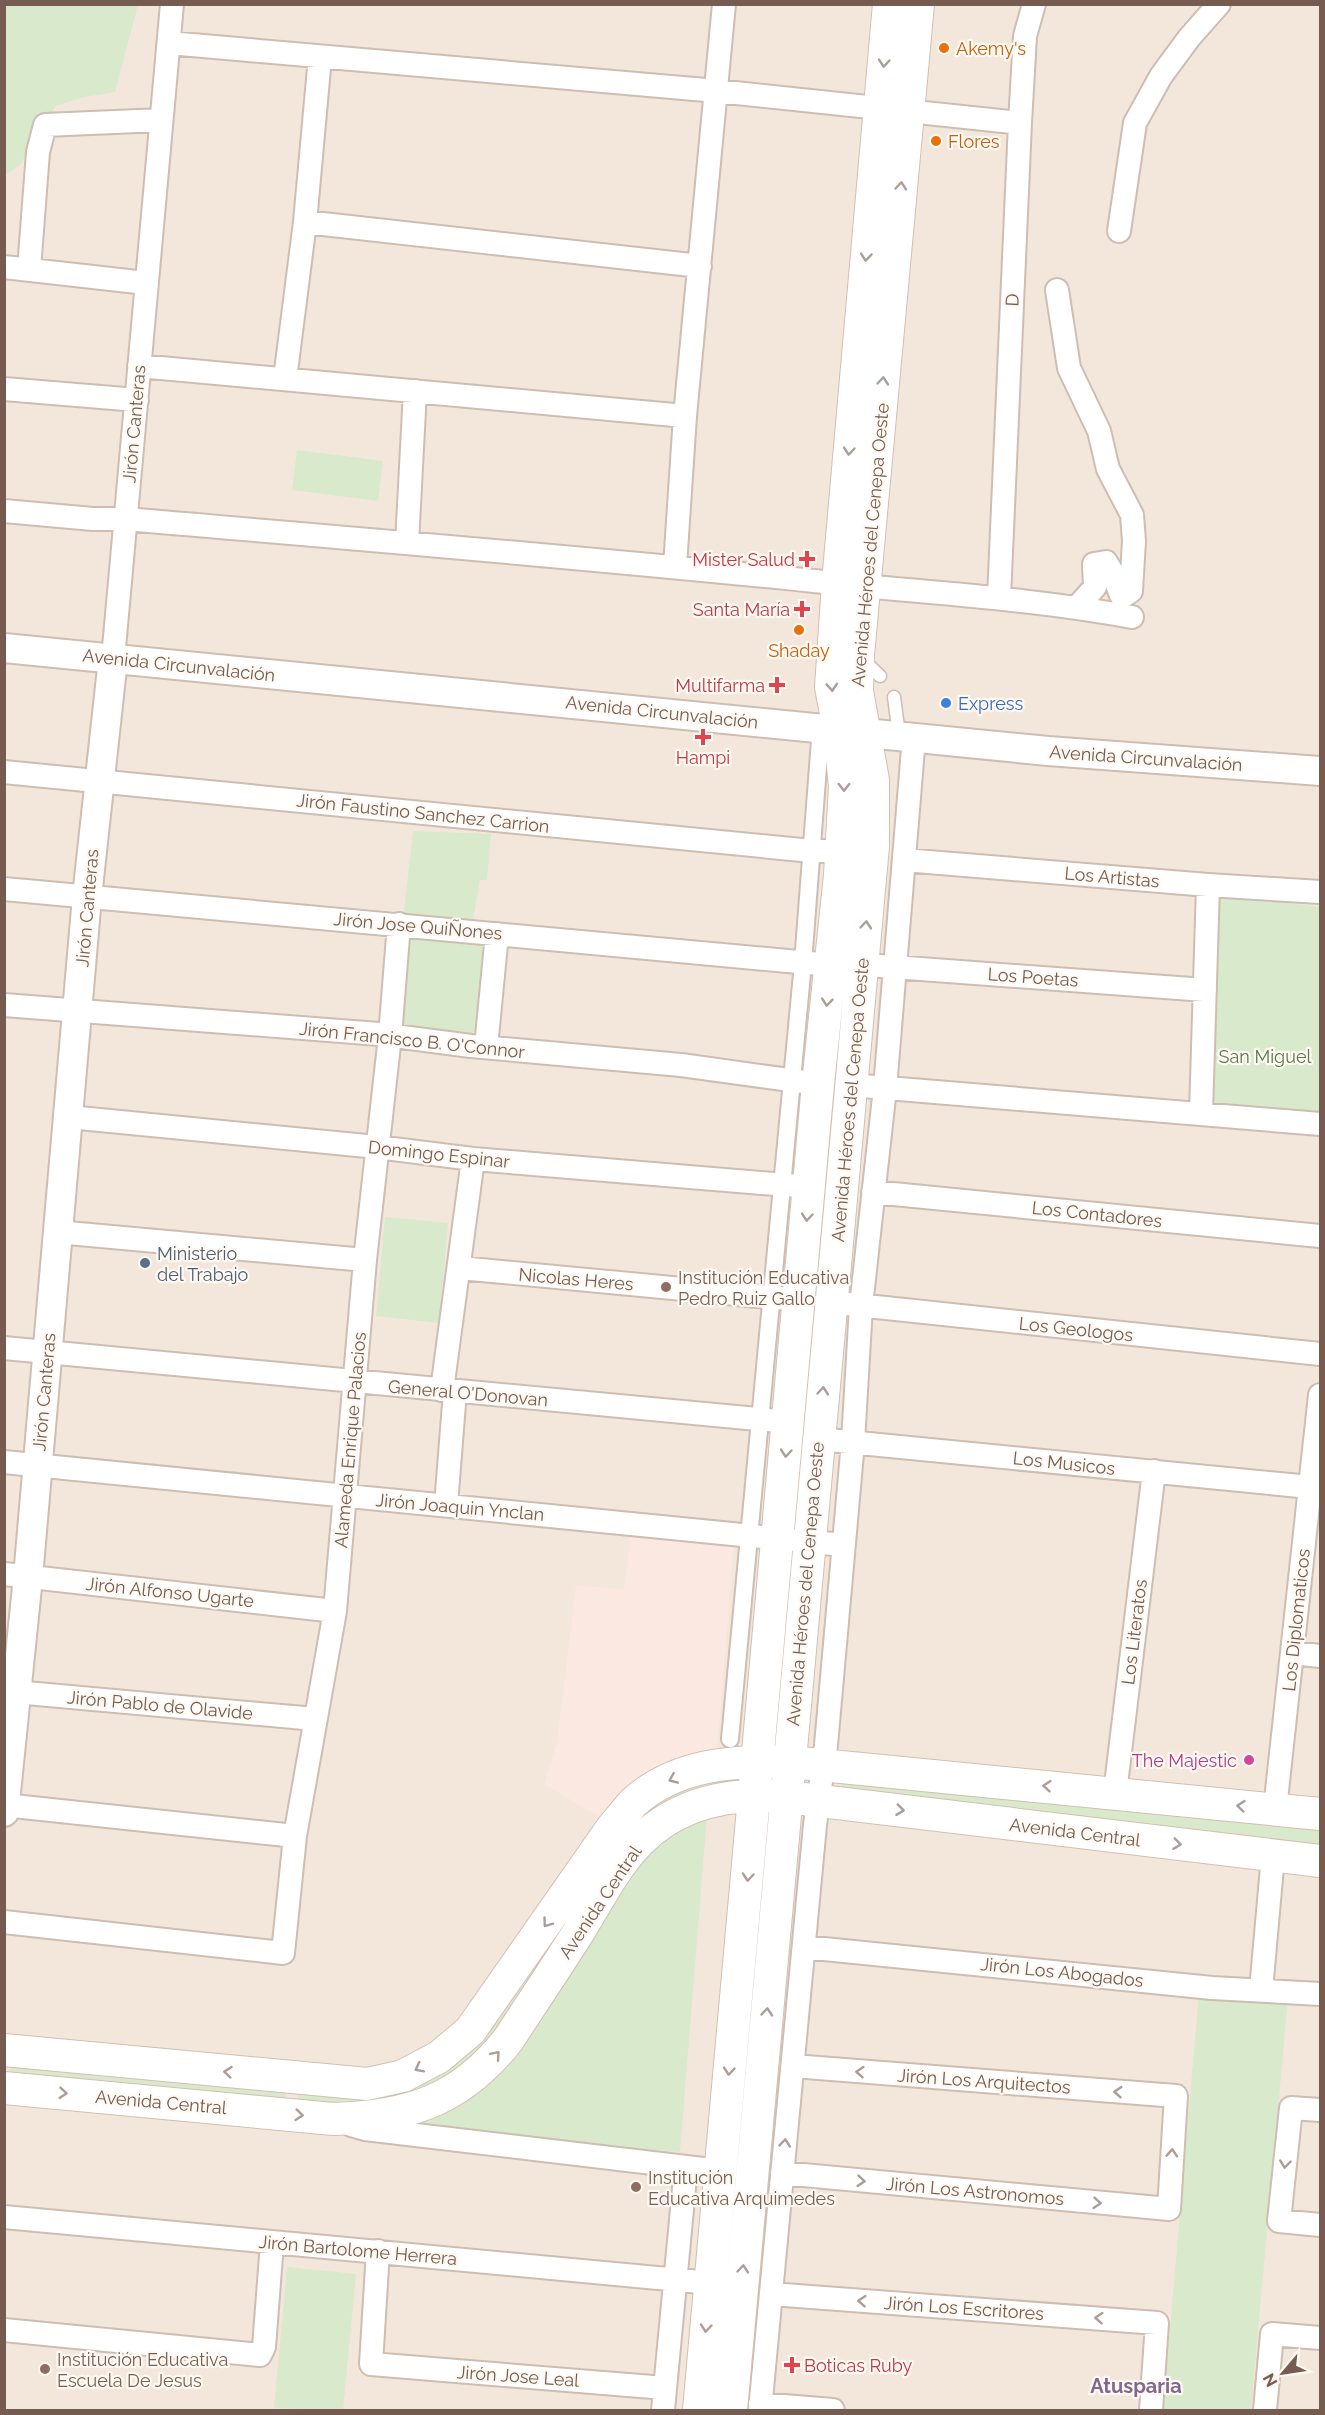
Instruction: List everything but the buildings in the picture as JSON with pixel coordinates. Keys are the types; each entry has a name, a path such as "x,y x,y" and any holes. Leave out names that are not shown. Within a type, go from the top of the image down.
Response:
{"main road":[{"name":"Avenida Héroes del Cenepa Oeste","path":"889,4 894,109"},
{"name":"Avenida Héroes del Cenepa Oeste","path":"750,2408 790,1762 774,1420 827,851 844,786 841,729 831,687 851,584 894,109 918,4"},
{"name":"Avenida Héroes del Cenepa Oeste","path":"841,729 857,691 858,655 851,584"},
{"name":"Avenida Héroes del Cenepa Oeste","path":"699,2410 779,1537 818,1439 846,1304 851,1085 873,846 873,780 841,729"},
{"name":"Avenida Central","path":"4,2050 357,2084 403,2076 439,2057 470,2031 612,1828 633,1803 659,1785 696,1769 729,1762 790,1762 1320,1814"},
{"name":"Avenida Central","path":"4,2088 333,2118 371,2118 407,2111 443,2097 474,2077 494,2058 508,2040 615,1873 640,1842 666,1821 696,1806 720,1798 756,1794 787,1797 1320,1861"}],"street":[{"name":"Jirón Canteras","path":"4,1812 16,1575 38,1465 87,897 113,659 172,4"},
{"path":"675,566 685,416 724,4"},
{"name":"D","path":"999,598 1025,36 1034,4"},
{"path":"1119,231 1135,123 1161,76 1189,38 1219,4"},
{"path":"169,43 717,91 1020,123"},
{"path":"285,379 305,222 320,57"},
{"path":"29,269 38,152 45,125 161,120"},
{"path":"305,222 699,266"},
{"path":"4,267 146,283"},
{"path":"1057,290 1069,368 1099,431 1108,468 1132,515 1134,541 1131,591 1121,595 1106,562 1094,564 1095,587 1077,607"},
{"path":"140,366 685,416"},
{"path":"4,389 137,400"},
{"path":"406,543 415,391"},
{"path":"4,512 93,519 126,519 675,566 999,598 1132,616"},
{"name":"Avenida Circunvalación","path":"4,648 1048,751 1320,771"},
{"path":"833,2410 750,2408 771,2294 818,1801 824,1765 853,1442 846,1304 873,1192 885,1088 904,860 906,736"},
{"name":"Jirón Faustino Sanchez Carrion","path":"4,772 827,851"},
{"name":"Los Artistas","path":"904,860 1320,892"},
{"path":"1201,1113 1208,885"},
{"name":"Jirón Jose QuiÑones","path":"4,889 817,964"},
{"name":"Alameda Enrique Palacios","path":"4,1922 283,1953 295,1836 335,1611 365,1260 390,1036 399,924"},
{"path":"486,1047 497,934"},
{"name":"Los Poetas","path":"862,964 1204,990"},
{"name":"Jirón Francisco B. O'Connor","path":"4,1005 390,1036 681,1065 805,1082"},
{"path":"851,1085 1320,1124"},
{"name":"Domingo Espinar","path":"69,1117 473,1159 795,1185"},
{"path":"446,1505 448,1391 473,1159"},
{"name":"Los Contadores","path":"873,1192 1320,1236"},
{"path":"57,1232 365,1260"},
{"name":"Nicolas Heres","path":"460,1268 785,1299"},
{"name":"Los Geologos","path":"846,1304 1320,1354"},
{"name":"General O'Donovan","path":"4,1348 774,1420"},
{"name":"Los Diplomaticos","path":"1275,1809 1320,1395"},
{"name":"Los Musicos","path":"818,1439 1310,1487"},
{"name":"Jirón Joaquin Ynclan","path":"4,1462 843,1545"},
{"name":"Los Literatos","path":"1115,1793 1154,1472"},
{"path":"730,1739 779,1537"},
{"name":"Jirón Alfonso Ugarte","path":"16,1575 335,1611"},
{"path":"1293,1653 1320,1656"},
{"name":"Jirón Pablo de Olavide","path":"11,1692 315,1719"},
{"path":"5,1805 295,1836"},
{"path":"1261,1990 1273,1856"},
{"name":"Jirón Los Abogados","path":"804,1947 1212,1988 1320,1994"},
{"name":"Jirón Los Arquitectos","path":"792,2066 1176,2096 1168,2209"},
{"path":"1320,2110 1291,2108 1279,2221 1320,2225"},
{"path":"333,2118 365,2129 720,2171"},
{"path":"663,2410 686,2166"},
{"name":"Jirón Los Astronomos","path":"782,2173 1168,2209"},
{"name":"Jirón Bartolome Herrera","path":"4,2217 711,2283"},
{"path":"4,2330 260,2355 264,2347 272,2243"},
{"name":"Jirón Jose Leal","path":"378,2251 371,2364 665,2388"},
{"name":"Jirón Los Escritores","path":"771,2294 1157,2323 1151,2410"},
{"path":"1265,2410 1272,2334 1320,2338"}],"lane":[{"path":"858,655 880,676"},
{"path":"894,697 906,736"}],"shaded area":[{"path":"5,5 1320,5 1320,2410 5,2410"},
{"path":"630,1537 734,1545 717,1750 682,1757 640,1777 601,1818 544,1784 557,1743 576,1585 624,1590"}],"green space":[{"path":"5,5 138,5 115,92 84,97 56,106 20,165 5,175"},
{"path":"297,450 383,461 378,501 292,490"},
{"path":"413,831 491,834 487,880 480,880 472,925 403,919"},
{"name":"San Miguel","path":"1224,895 1320,907 1320,1117 1209,1107 1216,901"},
{"path":"403,930 487,938 478,1043 392,1034"},
{"path":"385,1217 448,1223 439,1323 376,1316"},
{"path":"843,1775 1320,1830 1320,1848 841,1794"},
{"path":"697,1779 700,1795 678,1802 502,2030 466,2066 404,2100 296,2106 298,2091 423,2080 630,1817"},
{"path":"707,1815 680,2152 382,2128 453,2097 653,1844"},
{"path":"1199,1992 1288,1997 1251,2410 1163,2410"},
{"path":"11,2064 286,2090 286,2105 9,2079"},
{"path":"287,2267 356,2274 343,2410 274,2408"}],"place":[{"name":"Akemy's","path":"944,48"},
{"name":"Flores","path":"936,141"},
{"name":"Mister Salud","path":"807,559"},
{"name":"Santa María","path":"802,609"},
{"name":"Shaday","path":"799,630"},
{"name":"Multifarma","path":"777,685"},
{"name":"Express","path":"946,703"},
{"name":"Hampi","path":"703,737"},
{"name":"Ministerio del Trabajo","path":"145,1263"},
{"name":"Institución Educativa Pedro Ruiz Gallo","path":"666,1287"},
{"name":"The Majestic","path":"1249,1760"},
{"name":"Institución Educativa Arquimedes","path":"636,2187"},
{"name":"Boticas Ruby","path":"792,2365"},
{"name":"Institución Educativa Escuela De Jesus","path":"45,2369"}],"district":[{"name":"Atusparia","path":"1136,2386"}]}
